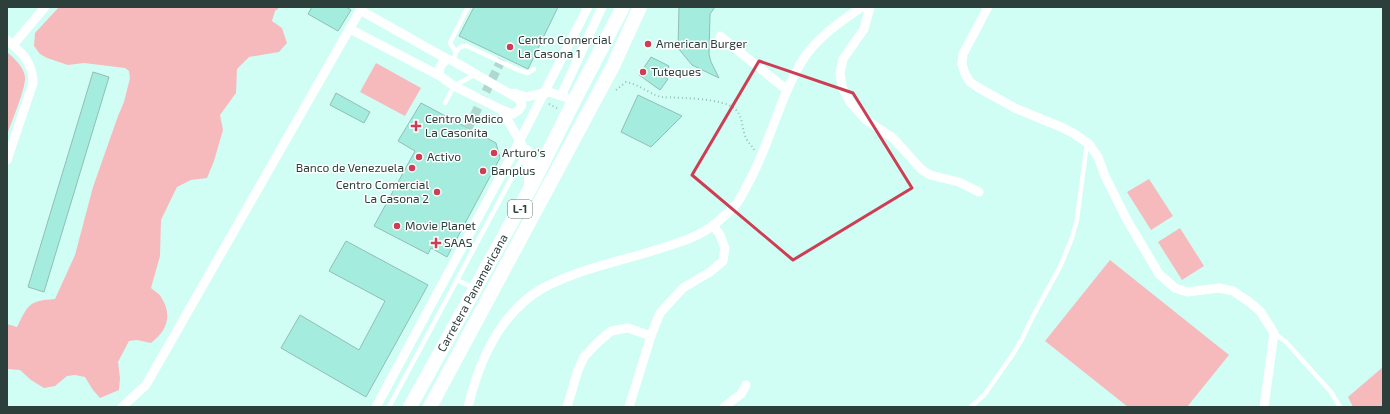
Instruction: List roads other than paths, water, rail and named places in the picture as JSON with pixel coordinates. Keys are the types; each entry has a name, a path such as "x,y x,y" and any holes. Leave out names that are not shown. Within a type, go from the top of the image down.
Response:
{"main road":[{"name":"Carretera Panamericana","path":"410,407 531,187 567,98 623,7"},
{"name":"Carretera Panamericana","path":"430,407 612,68 640,7"},
{"path":"523,146 530,168 531,187"}],"street":[{"path":"7,160 33,83 33,73 29,62 10,42 45,7"},
{"path":"376,407 523,146 544,93 588,7"},
{"path":"506,91 526,97 549,92 567,98 602,7"},
{"path":"468,407 473,385 492,342 513,313 528,299 543,288 577,273 689,240 713,225 737,203 760,161 787,90 804,58 814,46 844,19 862,7"},
{"path":"870,7 864,29 843,59 840,74 842,88 850,102 866,120 893,138 922,169 930,175 959,182 979,192"},
{"path":"988,7 963,54 962,64 965,74 970,82 1016,109 1061,127 1087,143 1098,157 1105,176 1126,220 1159,274 1175,288 1187,292 1219,288 1233,291 1260,311 1274,333 1264,407"},
{"path":"122,407 146,385 361,8 452,57 476,74 519,99 522,105 519,110 513,114 502,110 454,86 440,76 350,29"},
{"path":"720,36 787,90"},
{"path":"440,76 439,70 442,63 452,57"},
{"path":"502,110 523,146"},
{"path":"629,407 651,336 660,313 683,288 710,272 723,261 725,248 720,235 713,225"},
{"path":"567,407 578,370 584,357 611,331 628,328 651,336"},
{"path":"724,407 741,394 746,385"}],"lane":[{"path":"452,57 450,43 468,7"},
{"path":"452,57 463,46 467,46 518,70 528,73 534,69"},
{"path":"445,103 454,86 476,74"},
{"path":"971,407 985,394 1016,349 1060,267 1072,238 1077,220 1087,143"},
{"path":"389,407 457,280 523,146"},
{"path":"457,280 476,289"},
{"path":"1274,333 1286,342 1331,392 1340,407"}],"tunnel":[{"path":"468,128 503,57"}],"place":[{"name":"American Burger","path":"648,44"},
{"name":"Centro Comercial La Casona 1","path":"510,47"},
{"name":"Tuteques","path":"643,72"},
{"name":"Centro Medico La Casonita","path":"416,126"},
{"name":"Arturo's","path":"494,153"},
{"name":"Activo","path":"419,157"},
{"name":"Banco de Venezuela","path":"412,168"},
{"name":"Banplus","path":"483,171"},
{"name":"Centro Comercial La Casona 2","path":"437,192"},
{"name":"Movie Planet","path":"397,226"},
{"name":"SAAS","path":"436,243"}]}
